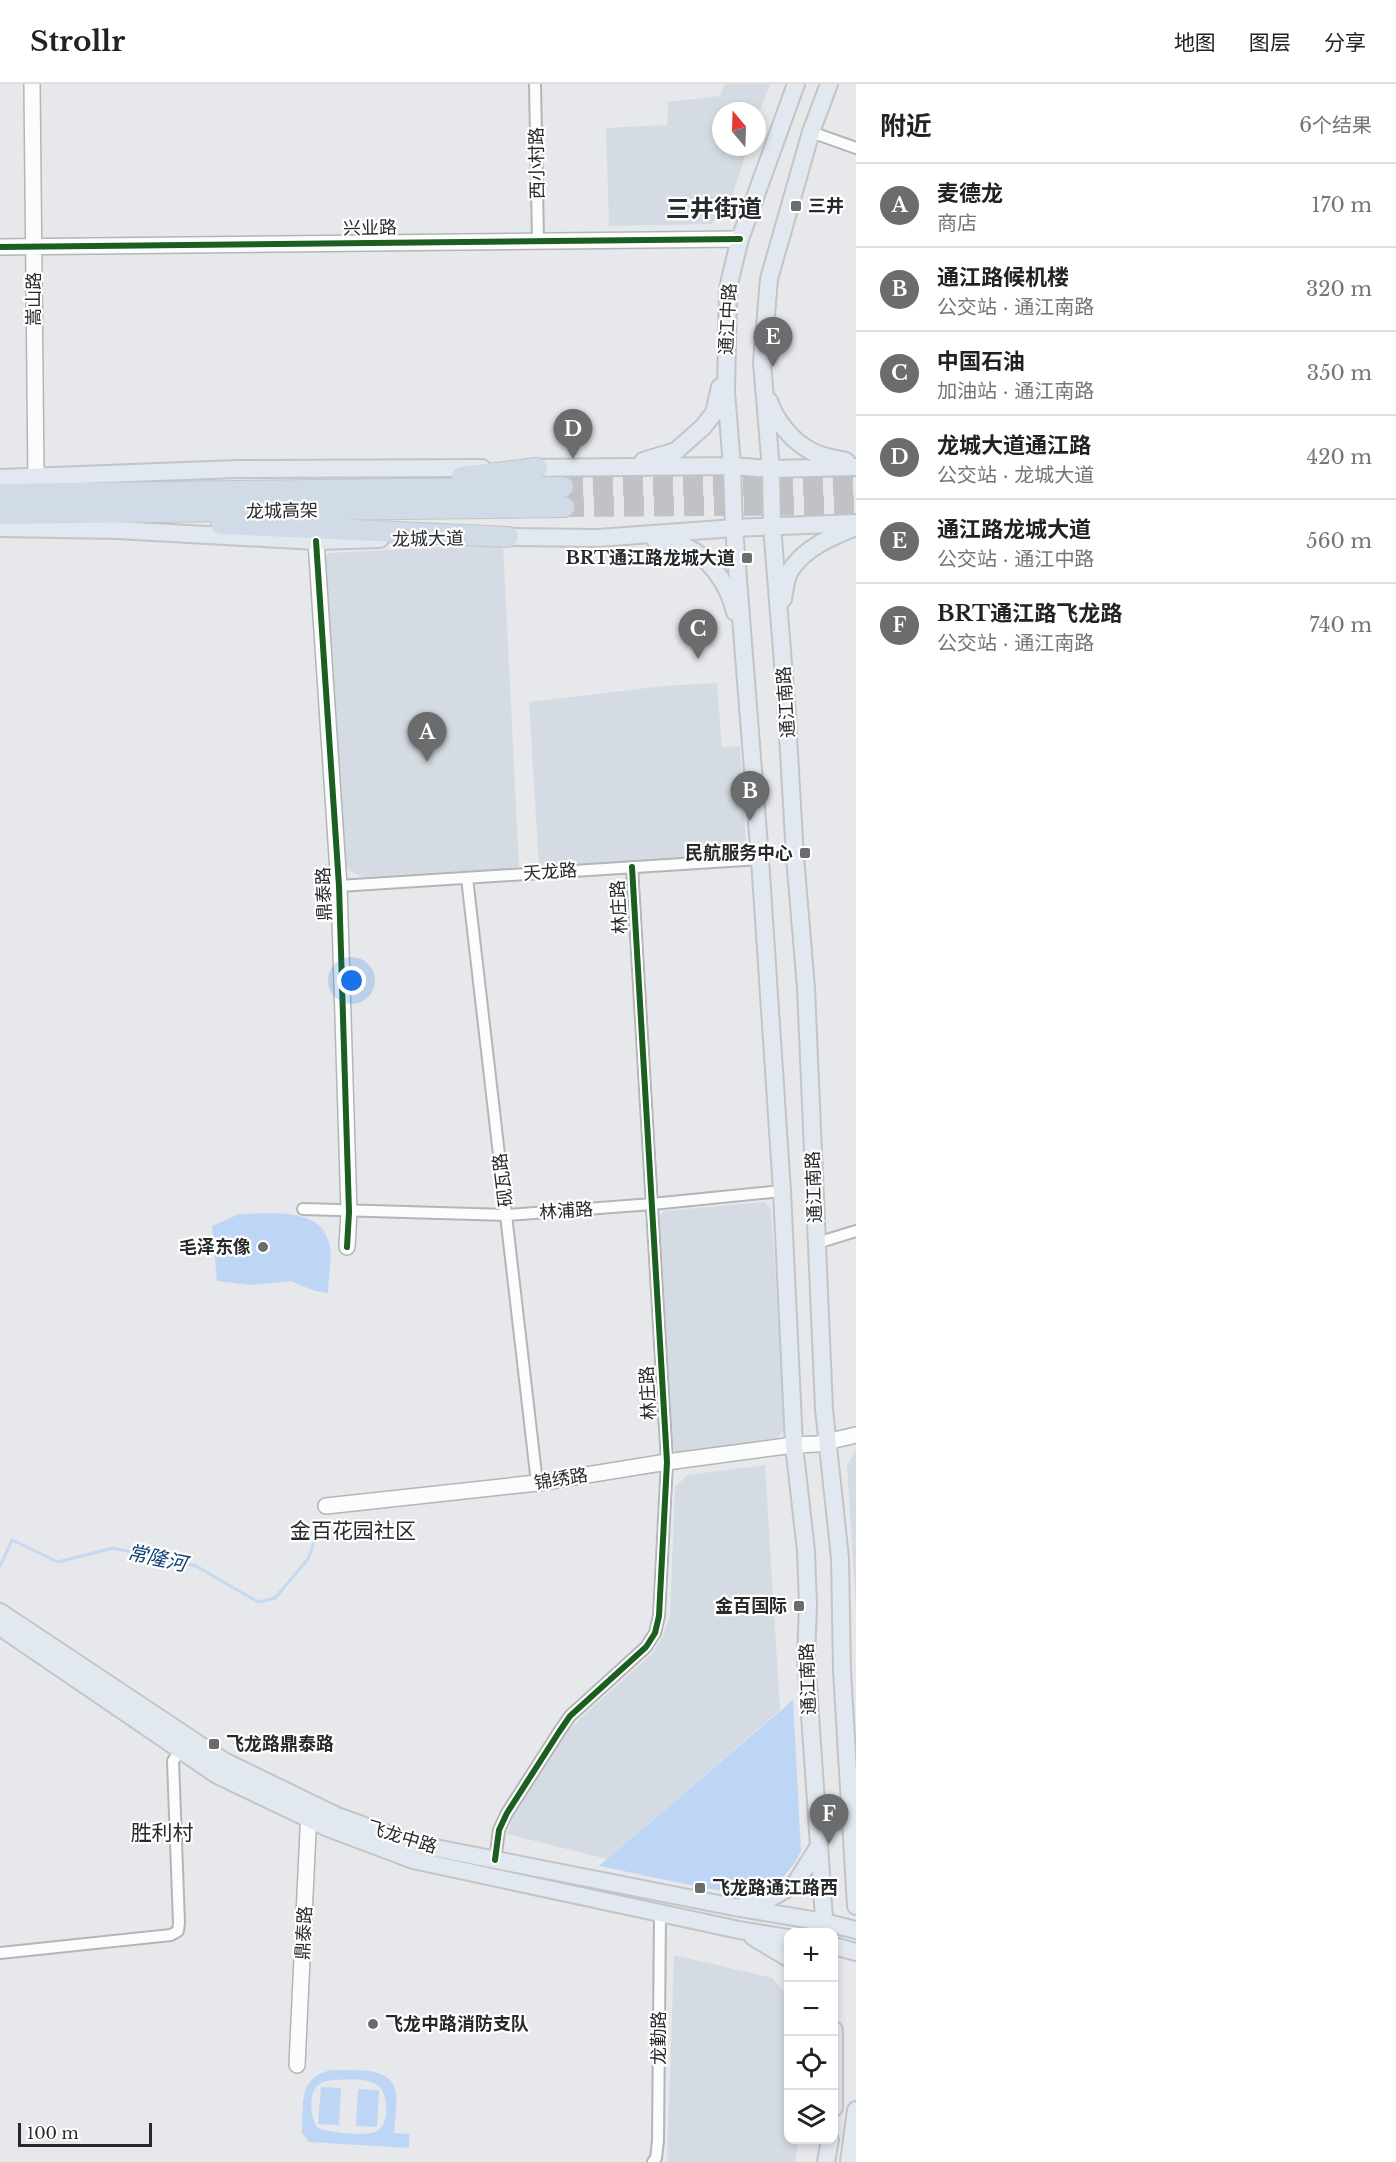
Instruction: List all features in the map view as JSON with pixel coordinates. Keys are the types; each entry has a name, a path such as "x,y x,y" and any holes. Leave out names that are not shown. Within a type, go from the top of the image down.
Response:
{"highway":[{"path":"37,495 223,483 470,477 537,468"},
{"name":"龙城高架","path":"0,514 37,495 563,487"},
{"name":"龙城高架","path":"0,494 564,507"},
{"path":"37,495 508,537"}],"main road":[{"name":"通江中路","path":"734,528 726,392 728,289 740,239 796,84"},
{"name":"通江中路","path":"771,469 762,363 765,304 783,224 811,132 829,84"},
{"path":"623,466 675,451 709,420 717,403 726,341"},
{"path":"763,380 777,419 801,444 814,453 856,465"},
{"path":"537,468 732,466 771,469 856,465"},
{"name":"通江南路","path":"771,469 772,526 806,988 816,1243 827,1438 840,1557 842,1671 852,1745 856,1906"},
{"path":"0,478 37,495"},
{"path":"781,642 782,602 788,573 814,548 856,525"},
{"name":"龙城大道","path":"0,528 117,530 316,541 508,537 598,538 772,526 856,525"},
{"name":"通江南路","path":"734,528 760,859 782,1191 794,1445 806,1551 808,1605 806,1658 825,1927"},
{"path":"598,538 677,543 696,551 710,565 733,603 744,651"},
{"name":"飞龙中路","path":"0,1612 224,1761 337,1816 415,1844 825,1927 856,1930"},
{"name":"飞龙中路","path":"0,1627 217,1775 309,1820 413,1860 739,1930 784,1937"},
{"path":"734,1907 767,1900 795,1884 819,1846"},
{"path":"739,1930 784,1955"},
{"path":"838,1947 856,1952"},
{"path":"834,2036 834,2090"},
{"path":"849,2162 856,2110"},
{"path":"826,2162 829,2144"}],"street":[{"name":"嵩山路","path":"32,84 37,495"},
{"name":"西小村路","path":"535,84 538,241"},
{"path":"811,132 856,148"},
{"name":"兴业路","path":"0,247 740,239"},
{"name":"鼎泰路","path":"316,541 339,886 349,1212 347,1247"},
{"name":"天龙路","path":"339,886 760,859"},
{"name":"林庄路","path":"495,1860 499,1830 507,1813 559,1732 570,1716 646,1647 655,1633 659,1616 667,1462 632,867"},
{"name":"砚瓦路","path":"467,878 537,1483"},
{"name":"林浦路","path":"303,1209 507,1215 782,1191"},
{"path":"816,1243 856,1231"},
{"name":"锦绣路","path":"326,1506 537,1483 667,1462 794,1445 805,1446 856,1427"},
{"name":"锦绣路","path":"827,1438 856,1435"},
{"path":"0,1953 171,1935 178,1931 173,1761 181,1750"},
{"name":"鼎泰路","path":"297,2065 309,1802"},
{"name":"龙勤路","path":"653,2162 657,2158 658,2141 660,1913"}],"shaded area":[{"path":"725,84 770,84 763,102 712,102 712,156 745,156 727,211 711,224 609,226 606,128 667,125 668,102 720,96"},
{"path":"503,544 519,868 363,877 350,871 340,858 322,557 329,553"},
{"path":"717,683 722,747 740,746 746,847 738,855 539,867 529,702 664,686"},
{"path":"765,1202 771,1209 786,1429 772,1442 677,1453 672,1447 659,1216 664,1211"},
{"path":"280,1213 307,1218 317,1224 325,1234 330,1247 328,1293 315,1291 291,1281 251,1285 217,1281 212,1226 239,1214"},
{"path":"856,1450 856,1610 847,1465"},
{"path":"765,1465 780,1710 607,1859 507,1834 518,1805 565,1734 652,1654 663,1636 670,1616 675,1487 688,1475"},
{"path":"793,1700 801,1851 790,1869 777,1881 763,1888 730,1891 694,1886 599,1866"},
{"path":"674,1955 772,1978 784,1992 784,2144 797,2144 795,2162 667,2162"},
{"path":"331,2070 360,2070 380,2073 388,2078 396,2094 394,2133 409,2134 409,2148 309,2142 302,2133 303,2102 307,2086 320,2074","holes":["337,2080 365,2080 379,2086 386,2106 385,2121 382,2127 372,2133 357,2134 318,2128 312,2112 313,2094 320,2084"]},
{"path":"321,2087 341,2088 339,2125 318,2124"},
{"path":"358,2089 379,2090 377,2127 356,2126"}],"waterway":[{"name":"常隆河","path":"0,1566 12,1540 58,1562 113,1548 196,1566 258,1602 275,1598 308,1559 321,1524"}],"tunnel":[{"path":"563,487 856,485"},
{"path":"564,507 856,505"}],"cycle path":[{"path":"0,247 740,239"},
{"path":"316,541 339,886 349,1212 347,1247"},
{"path":"495,1860 499,1830 507,1813 559,1732 570,1716 646,1647 655,1633 659,1616 667,1462 632,867"}],"place":[{"name":"三井","path":"796,206"},
{"name":"通江路龙城大道","path":"773,367"},
{"name":"龙城大道通江路","path":"573,459"},
{"name":"BRT通江路龙城大道","path":"747,558"},
{"name":"中国石油","path":"698,659"},
{"name":"麦德龙","path":"427,762"},
{"name":"通江路候机楼","path":"750,821"},
{"name":"民航服务中心","path":"805,853"},
{"name":"毛泽东像","path":"263,1247"},
{"name":"金百国际","path":"799,1606"},
{"name":"飞龙路鼎泰路","path":"214,1744"},
{"name":"BRT通江路飞龙路","path":"829,1844"},
{"name":"飞龙路通江路西","path":"700,1888"},
{"name":"飞龙中路消防支队","path":"373,2024"}],"district":[{"name":"三井街道","path":"714,209"},
{"name":"金百花园社区","path":"353,1531"},
{"name":"胜利村","path":"162,1833"}]}
